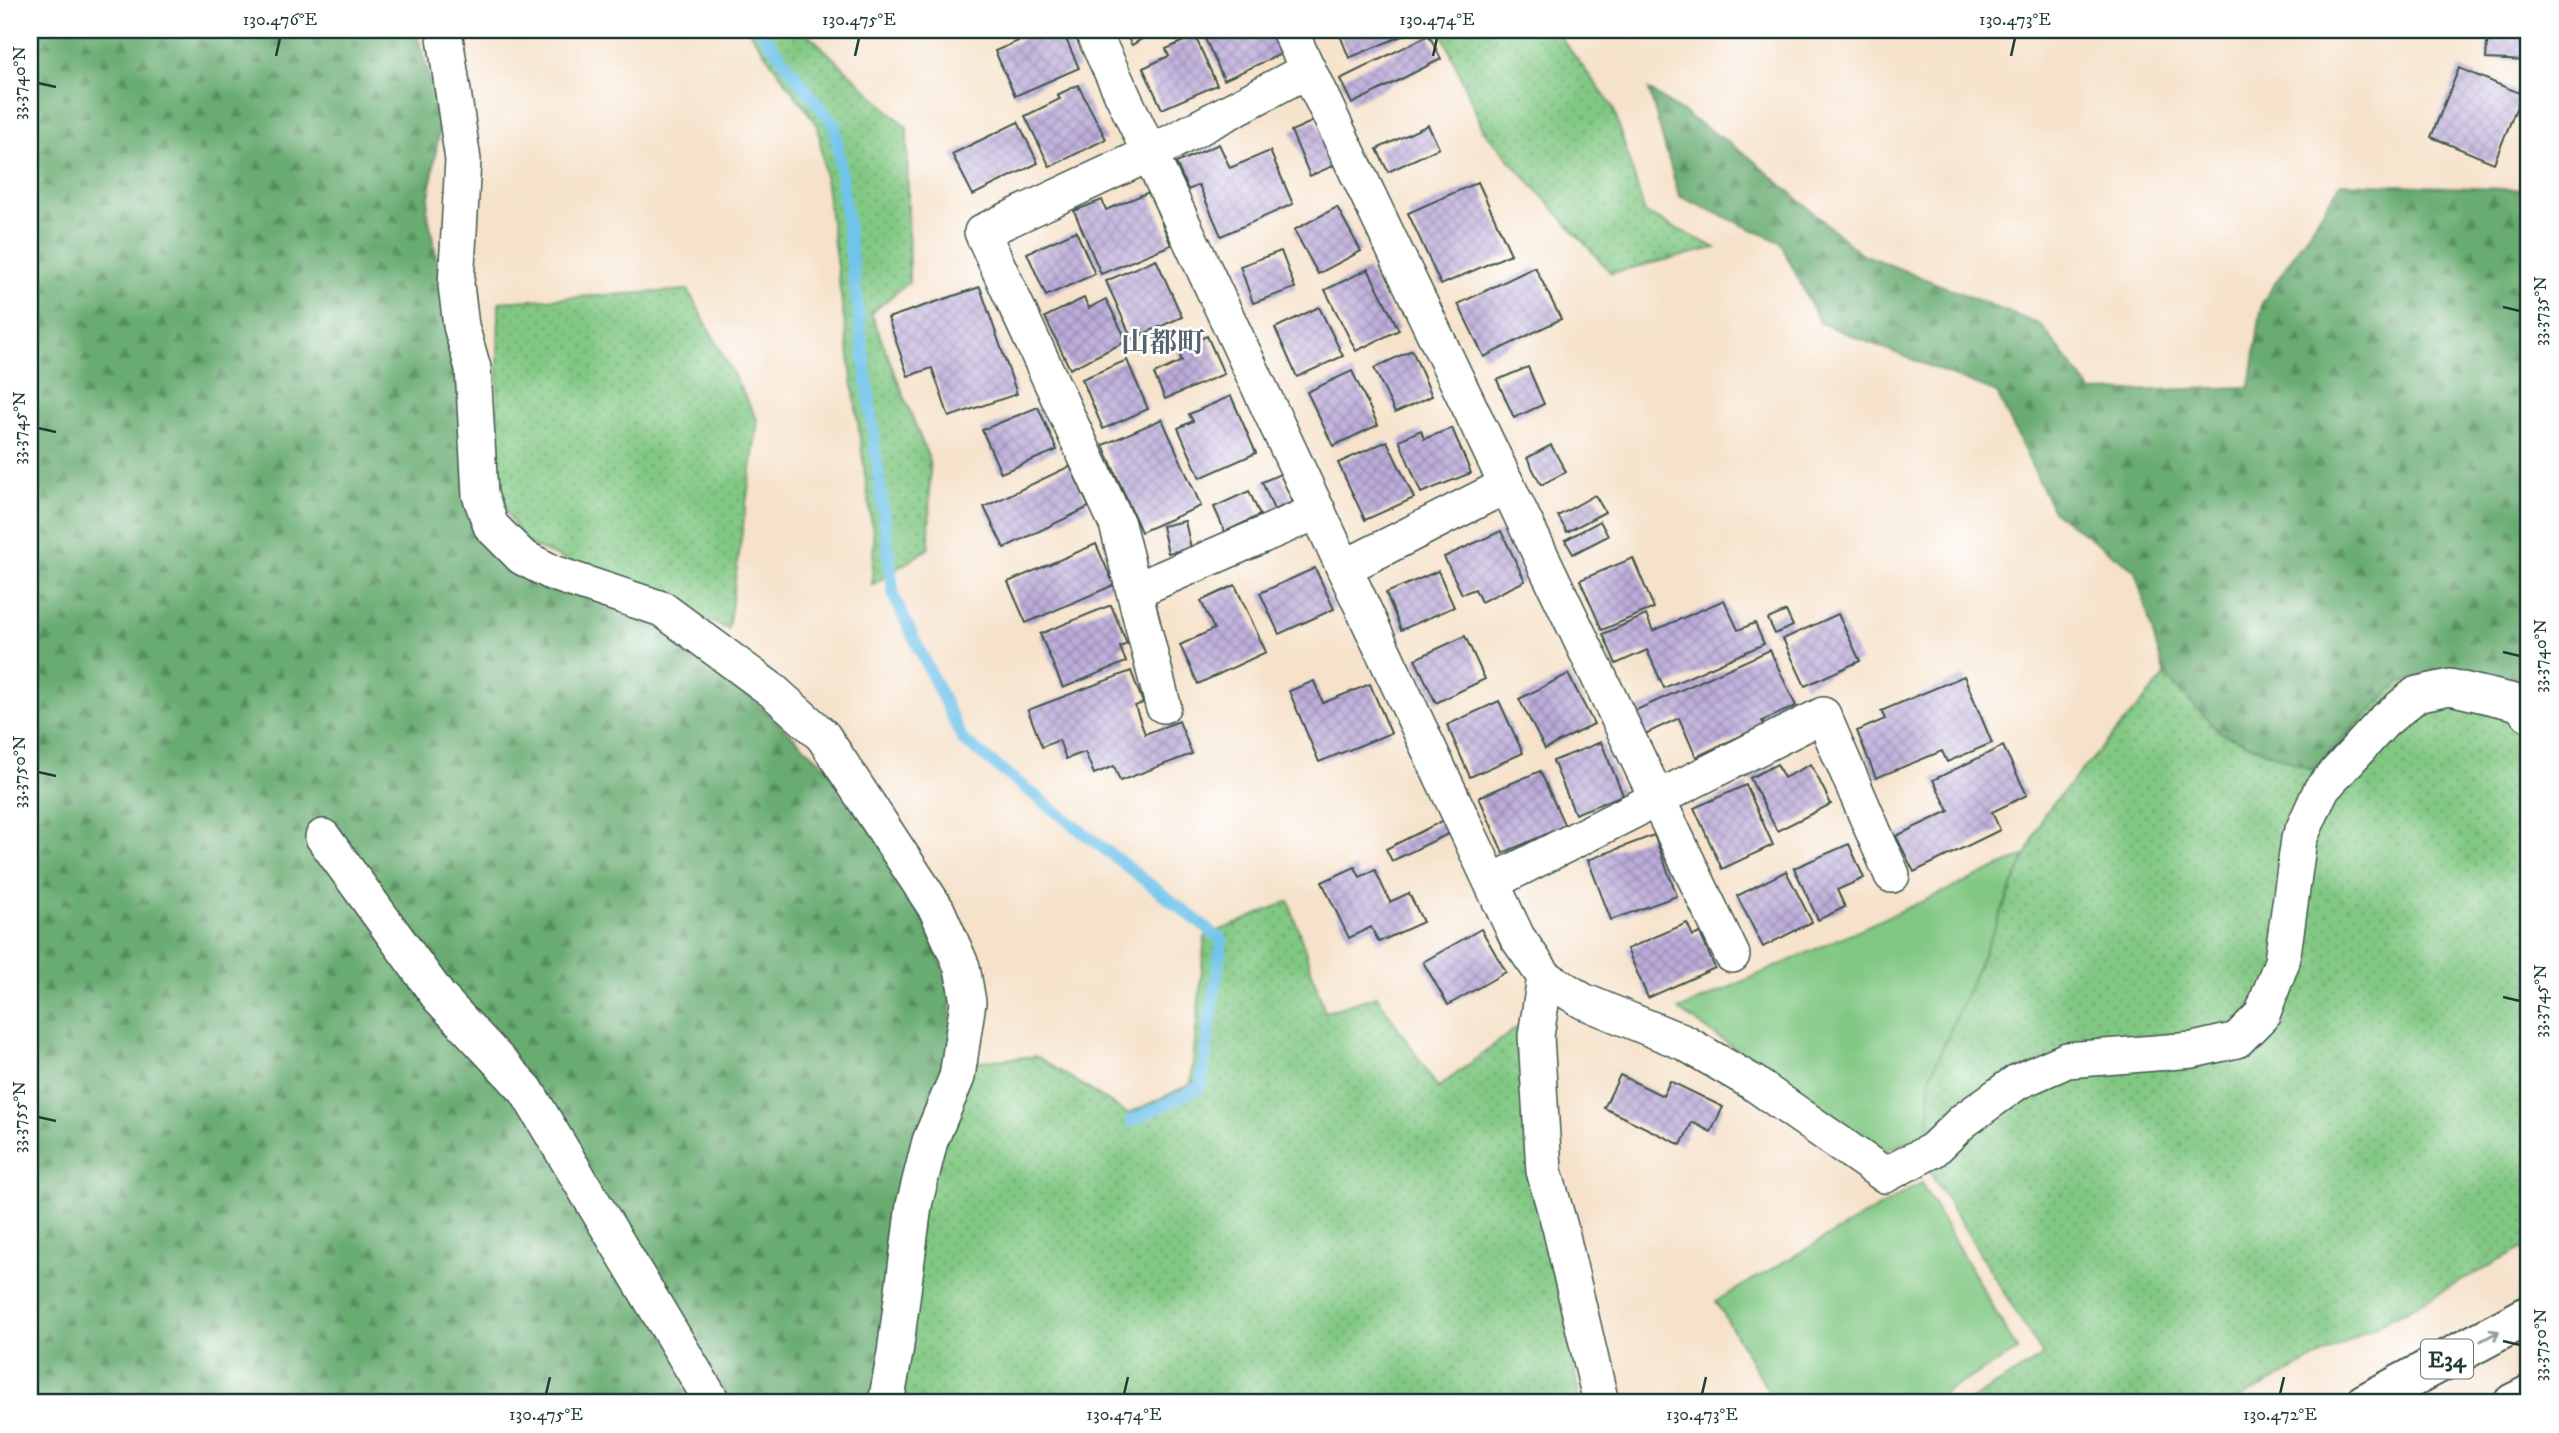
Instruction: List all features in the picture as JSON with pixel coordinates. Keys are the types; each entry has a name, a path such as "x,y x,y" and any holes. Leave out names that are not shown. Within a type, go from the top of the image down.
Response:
{"highway":[{"name":"E34","path":"2365,1403 2529,1315"},
{"path":"2513,1403 2529,1395"}],"street":[{"path":"444,30 463,160 456,285 461,326 473,368 480,495 491,526 522,557 553,573 662,609 773,691 823,736 937,910 962,967 968,1002 957,1077 930,1141 914,1205 886,1403"},
{"path":"1093,30 1517,937 1545,977 1583,1001 1685,1043 1752,1082 1885,1175 1933,1150 1963,1121 2017,1082 2067,1060 2193,1050 2237,1040 2262,1015 2282,961 2299,839 2321,790 2384,721 2417,694 2450,687 2519,703 2529,714"},
{"path":"1289,30 1732,955"},
{"path":"1163,705 1117,524 982,232 1149,154 1308,70"},
{"path":"1344,568 1507,485"},
{"path":"1134,591 1318,511"},
{"path":"1492,882 1822,715 1892,875"},
{"path":"323,836 439,997 526,1090 713,1403"},
{"path":"1545,977 1536,1037 1545,1171 1601,1403"}],"green space":[{"path":"30,30 416,30 441,119 427,210 454,345 473,523 656,625 753,700 832,772 913,895 951,986 951,1063 871,1403 30,1403"},
{"path":"754,30 804,30 907,128 909,282 871,313 930,462 929,548 872,585 874,541 818,126 750,33"},
{"path":"1441,30 1555,30 1613,107 1645,213 1716,248 1611,273 1484,131"},
{"path":"1649,90 1747,155 1860,253 2041,325 2092,392 2250,387 2262,303 2341,183 2529,190 2529,686 2456,667 2400,682 2312,770 2221,733 2165,676 2135,570 2053,511 1997,393 1820,323 1780,242 1679,196"},
{"path":"688,290 758,421 728,629 523,542 496,491 499,302"},
{"path":"2456,667 2529,686 2529,1245 2231,1403 1966,1403 2043,1356 1928,1169 1930,1077 2044,814 2165,676 2221,733 2312,770 2400,682"},
{"path":"2026,855 1930,1077 1929,1134 1883,1151 1679,1010"},
{"path":"1289,901 1325,1012 1377,996 1438,1088 1516,1028 1580,1403 871,1403 951,1064 1036,1056 1128,1114 1191,1084 1205,937"},
{"path":"1921,1183 2018,1351 1926,1403 1775,1403 1716,1301"}],"building":[{"path":"1044,30 1062,30 1079,68 1015,96 995,51"},
{"path":"1123,30 1156,30 1132,45"},
{"path":"1272,30 1283,53 1224,80 1202,32"},
{"path":"1338,30 1416,30 1349,58"},
{"path":"2488,30 2529,30 2529,61 2486,59"},
{"path":"1429,35 1441,59 1352,104 1340,79"},
{"path":"1195,36 1217,85 1162,109 1143,68 1169,56 1166,49"},
{"path":"2459,68 2522,94 2494,163 2431,137"},
{"path":"1078,85 1106,139 1050,167 1025,116 1060,99 1057,95"},
{"path":"1316,120 1335,165 1310,176 1291,131"},
{"path":"1018,122 1038,163 973,195 952,154"},
{"path":"1428,125 1439,148 1388,172 1377,149"},
{"path":"1219,144 1230,168 1270,151 1293,204 1221,236 1199,185 1188,190 1176,163"},
{"path":"1478,182 1511,254 1441,285 1408,213"},
{"path":"1149,192 1171,245 1101,274 1074,211 1102,200 1106,210"},
{"path":"1337,207 1361,251 1318,274 1294,230"},
{"path":"1076,231 1095,274 1046,296 1027,253"},
{"path":"1281,251 1295,288 1253,303 1240,266"},
{"path":"1156,259 1182,317 1132,339 1106,281"},
{"path":"1535,267 1561,319 1484,357 1458,304"},
{"path":"1368,269 1399,330 1356,351 1325,290"},
{"path":"980,287 1017,394 949,417 932,368 908,376 888,318"},
{"path":"1084,298 1089,308 1106,299 1127,341 1070,369 1045,317"},
{"path":"1319,307 1343,356 1297,377 1275,328"},
{"path":"1207,336 1224,374 1165,399 1154,374 1182,361 1177,349"},
{"path":"1412,350 1432,396 1395,413 1374,368"},
{"path":"1127,360 1148,409 1103,429 1082,379"},
{"path":"1528,367 1544,404 1514,418 1497,380"},
{"path":"1352,371 1378,425 1333,446 1307,392"},
{"path":"1231,396 1256,453 1200,478 1178,428 1193,421 1189,414"},
{"path":"1038,407 1057,450 1001,473 982,430"},
{"path":"1162,419 1201,506 1141,532 1103,445"},
{"path":"1452,428 1471,473 1421,493 1399,440 1421,430 1424,439"},
{"path":"1387,441 1414,498 1365,520 1338,463"},
{"path":"1551,445 1566,472 1541,485 1527,458"},
{"path":"1070,466 1089,507 1004,548 984,507"},
{"path":"1280,474 1293,502 1274,510 1262,482"},
{"path":"1249,491 1260,515 1225,532 1214,507"},
{"path":"1595,495 1605,512 1567,532 1558,516"},
{"path":"1185,521 1191,548 1168,553 1162,526"},
{"path":"1600,521 1608,536 1573,554 1565,540"},
{"path":"1501,531 1525,581 1481,602 1475,589 1462,594 1444,557"},
{"path":"1096,544 1114,585 1026,623 1008,582"},
{"path":"1633,558 1654,608 1602,630 1580,580"},
{"path":"1315,568 1334,609 1279,634 1260,593"},
{"path":"1438,571 1454,607 1401,630 1386,593"},
{"path":"1235,585 1266,652 1198,684 1180,645 1214,629 1201,601"},
{"path":"1724,600 1738,630 1755,623 1764,644 1664,688 1647,650 1616,664 1603,634 1646,615 1653,631"},
{"path":"1111,605 1127,644 1120,647 1126,662 1063,688 1040,634"},
{"path":"1786,611 1793,626 1775,634 1768,619"},
{"path":"1838,614 1860,661 1805,686 1783,639"},
{"path":"1465,636 1485,679 1436,703 1415,659"},
{"path":"1770,650 1796,706 1762,721 1764,725 1696,757 1679,718 1645,734 1634,711"},
{"path":"1131,671 1143,703 1135,706 1145,734 1179,721 1192,754 1120,781 1114,766 1094,774 1085,752 1066,759 1059,740 1042,747 1028,710"},
{"path":"1568,674 1594,724 1545,749 1519,699"},
{"path":"1964,676 1992,743 1947,762 1942,751 1876,778 1857,731 1885,719 1881,711"},
{"path":"1314,681 1323,703 1370,684 1391,733 1319,762 1289,691"},
{"path":"1499,701 1523,753 1470,777 1447,725"},
{"path":"1601,742 1623,795 1575,814 1553,761"},
{"path":"2003,746 2027,795 1992,812 2000,830 1914,872 1896,836 1949,811 1933,780"},
{"path":"1777,764 1784,778 1811,764 1831,804 1777,831 1750,778"},
{"path":"1540,771 1565,826 1503,853 1479,797"},
{"path":"1746,785 1773,845 1722,869 1694,808"},
{"path":"1444,820 1450,833 1392,861 1386,849"},
{"path":"1654,835 1677,896 1611,920 1588,860"},
{"path":"1849,844 1864,878 1837,890 1845,907 1818,920 1794,868"},
{"path":"1355,867 1360,877 1375,870 1390,902 1409,893 1423,922 1379,942 1371,927 1349,938 1322,882"},
{"path":"1786,871 1812,922 1763,947 1737,896"},
{"path":"1687,923 1693,936 1700,933 1715,968 1648,998 1627,949"},
{"path":"1481,929 1506,972 1448,1005 1423,962"},
{"path":"1620,1075 1663,1096 1670,1081 1723,1107 1711,1132 1692,1122 1681,1145 1604,1108"}],"waterway":[{"path":"760,30 835,126 894,597 963,740 1222,940 1201,1087 1131,1121"}],"district":[{"name":"山都町","path":"1163,342"}]}
